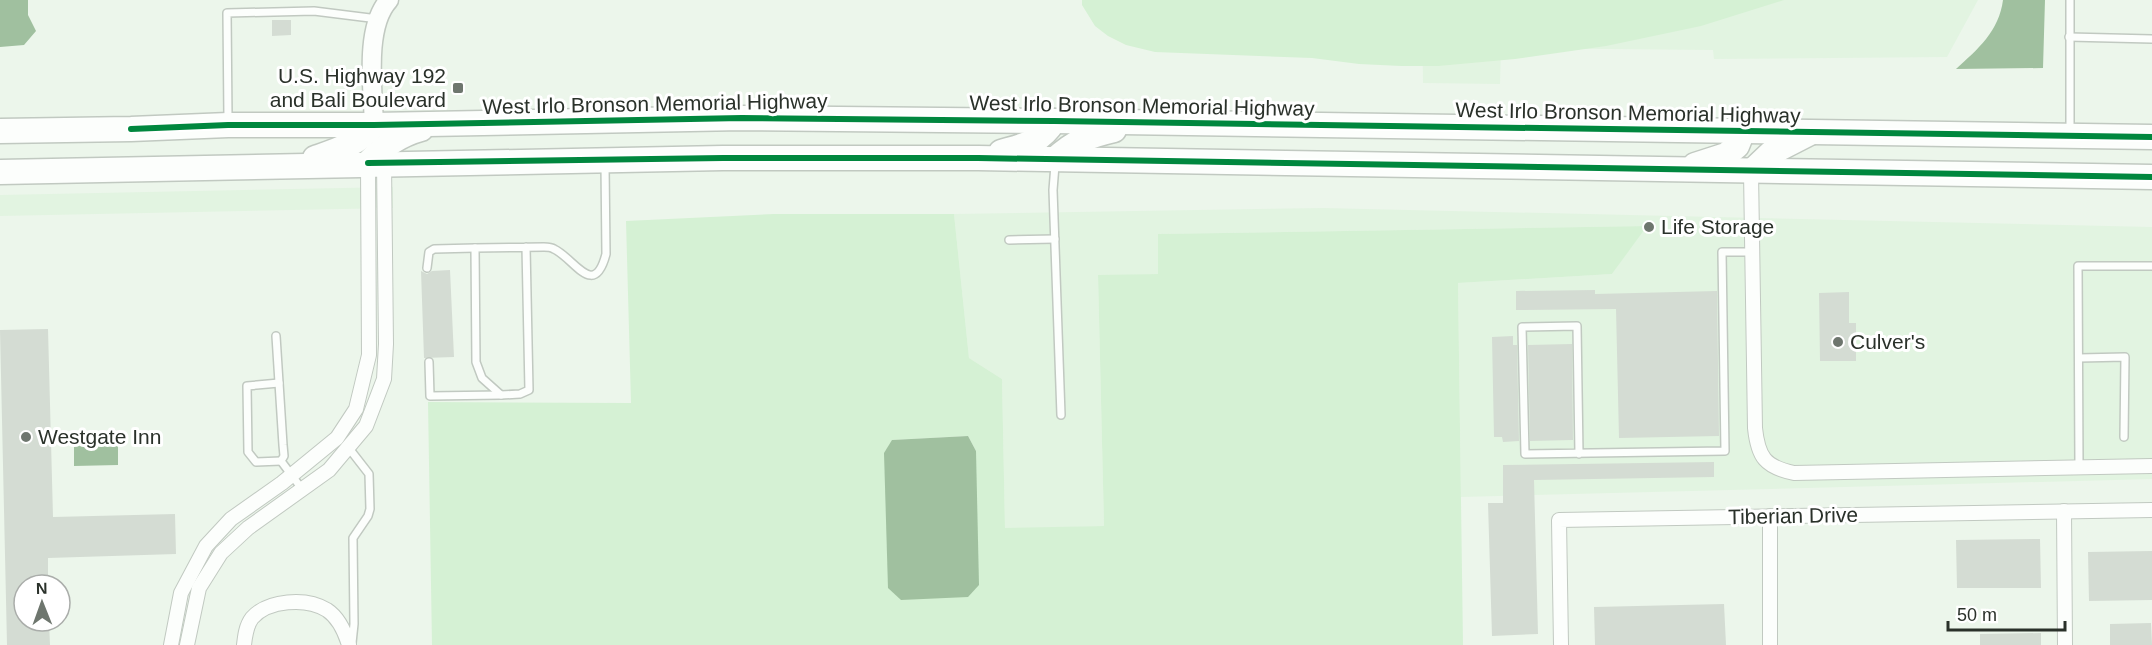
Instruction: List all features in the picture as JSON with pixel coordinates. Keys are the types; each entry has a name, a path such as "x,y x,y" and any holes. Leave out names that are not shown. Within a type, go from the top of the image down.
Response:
{"highway":[{"name":"West Irlo Bronson Memorial Highway","path":"0,131 228,125 374,125 731,118 2152,137"},
{"path":"978,158 1028,144 1046,133 1054,121"},
{"path":"1055,159 1069,146 1084,137 1146,122"},
{"path":"376,163 386,145 403,134 438,124"},
{"path":"296,165 353,144 374,125"},
{"path":"1679,171 1726,155 1737,146 1743,131"},
{"path":"1751,171 1772,153 1812,132"},
{"path":"0,172 723,158 978,158 2152,177"}],"street":[{"path":"374,125 373,39 378,19 389,0"},
{"path":"171,645 181,593 206,546 231,519 292,475 337,438 356,409 369,355 376,163"},
{"path":"187,645 200,588 222,553 248,528 329,470 366,426 384,379 386,344 376,163"},
{"path":"1751,171 1755,428 1759,450 1771,466 1794,473 2152,466"},
{"path":"337,438 348,447"},
{"name":"Tiberian Drive","path":"1561,645 1559,520 2152,510"},
{"path":"2064,511 2065,645"},
{"path":"1770,516 1770,645"},
{"path":"244,645 247,627 258,613 277,605 308,603 328,611 340,624 351,645"}],"lane":[{"path":"2070,0 2070,137"},
{"path":"228,125 227,13 314,11 378,19"},
{"path":"2069,37 2152,39"},
{"path":"1055,159 1060,415"},
{"path":"427,268 429,252 434,249 526,247 554,249 584,273 591,276 597,274 606,254 605,160"},
{"path":"1009,240 1055,239"},
{"path":"429,362 430,396 520,394 529,390 526,247"},
{"path":"476,248 476,362 482,378 501,395"},
{"path":"1579,454 1577,326 1522,327 1525,454 1579,454 1725,451 1722,252 1752,252"},
{"path":"2079,468 2078,266 2152,266"},
{"path":"276,336 284,456 281,461"},
{"path":"2079,358 2125,357 2124,437"},
{"path":"279,383 247,386 248,452 256,462 281,461"},
{"path":"348,447 369,474 370,509 368,516 353,538 354,624 351,645"},
{"path":"281,461 302,489"}],"shaded area":[{"path":"0,0 28,0 28,15 36,31 24,45 0,47"},
{"path":"1082,0 1784,0 1701,26 1606,46 1515,59 1438,66 1401,66 1312,58 1155,52 1126,45 1108,36 1095,26 1082,5"},
{"path":"1422,0 1978,0 1947,57 1714,59 1713,50 1501,48 1500,84 1423,83"},
{"path":"2003,0 2045,0 2043,68 1956,69 1986,39 1997,21"},
{"path":"393,187 393,208 0,216 0,195"},
{"path":"1323,208 2152,227 2152,479 1461,497 1458,283 1612,274 1646,226 1158,234 1158,274 1098,276 1104,526 1005,529 1002,379 969,358 954,214"},
{"path":"774,214 954,214 969,358 1002,379 1005,528 1104,526 1098,275 1158,274 1158,234 1647,226 1612,274 1458,283 1463,645 432,645 428,402 631,403 626,221","holes":["968,436 976,451 892,440"]},
{"path":"968,436 976,451 979,585 968,597 901,600 888,588 884,453 892,440"},
{"path":"74,444 118,444 118,465 74,466"}],"building":[{"path":"272,20 291,20 291,35 272,36"},
{"path":"450,270 454,357 424,358 421,271 427,274 432,271"},
{"path":"1595,290 1595,294 1717,291 1719,436 1619,438 1616,309 1516,310 1516,291"},
{"name":"Culver's","path":"1849,292 1849,323 1856,323 1856,361 1820,361 1819,293"},
{"name":"Westgate Inn","path":"48,329 53,517 175,514 176,554 48,558 48,573 12,573 12,633 50,633 50,645 7,645 0,330"},
{"path":"1513,336 1513,345 1517,345 1519,441 1503,442 1502,437 1494,437 1492,337"},
{"path":"1572,344 1573,440 1530,441 1528,345"},
{"path":"1714,462 1714,477 1534,480 1538,634 1492,636 1488,503 1503,503 1503,465"},
{"path":"2040,539 2041,588 1957,588 1956,540"},
{"path":"2152,551 2152,600 2089,601 2088,552"},
{"path":"1724,604 1726,645 1595,645 1594,607"},
{"path":"2151,623 2152,645 2110,645 2110,624"},
{"path":"2041,633 2041,645 1980,645 1980,634"}],"cycle path":[{"path":"131,129 228,125 374,125 742,118 2152,137"},
{"path":"368,163 723,158 978,158 2152,177"}],"place":[{"name":"U.S. Highway 192 and Bali Boulevard","path":"458,88"},
{"name":"Life Storage","path":"1649,227"},
{"name":"Culver's","path":"1838,342"},
{"name":"Westgate Inn","path":"26,437"}]}
